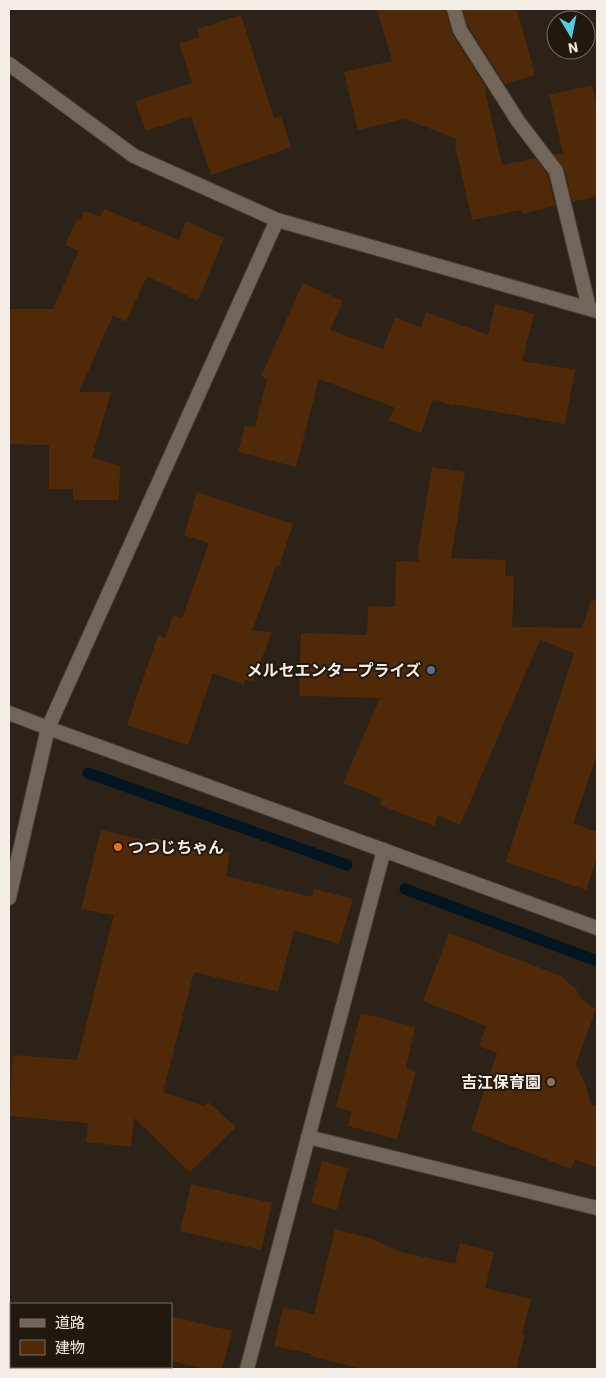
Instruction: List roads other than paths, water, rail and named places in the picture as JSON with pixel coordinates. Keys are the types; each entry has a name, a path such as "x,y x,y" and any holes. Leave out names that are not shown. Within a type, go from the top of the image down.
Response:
{"street":[{"path":"454,9 460,30 465,38 518,121 556,171 593,309"},
{"path":"9,64 134,156 277,220 593,309"},
{"path":"9,898 48,728 277,220"},
{"path":"9,713 597,928"},
{"path":"247,1369 384,850"},
{"path":"308,1136 597,1208"}],"waterway":[{"path":"88,773 347,865"},
{"path":"405,889 597,961"}],"place":[{"name":"メルセエンタープライズ","path":"431,670"},
{"name":"つつじちゃん","path":"118,847"},
{"name":"吉江保育園","path":"551,1082"}]}
